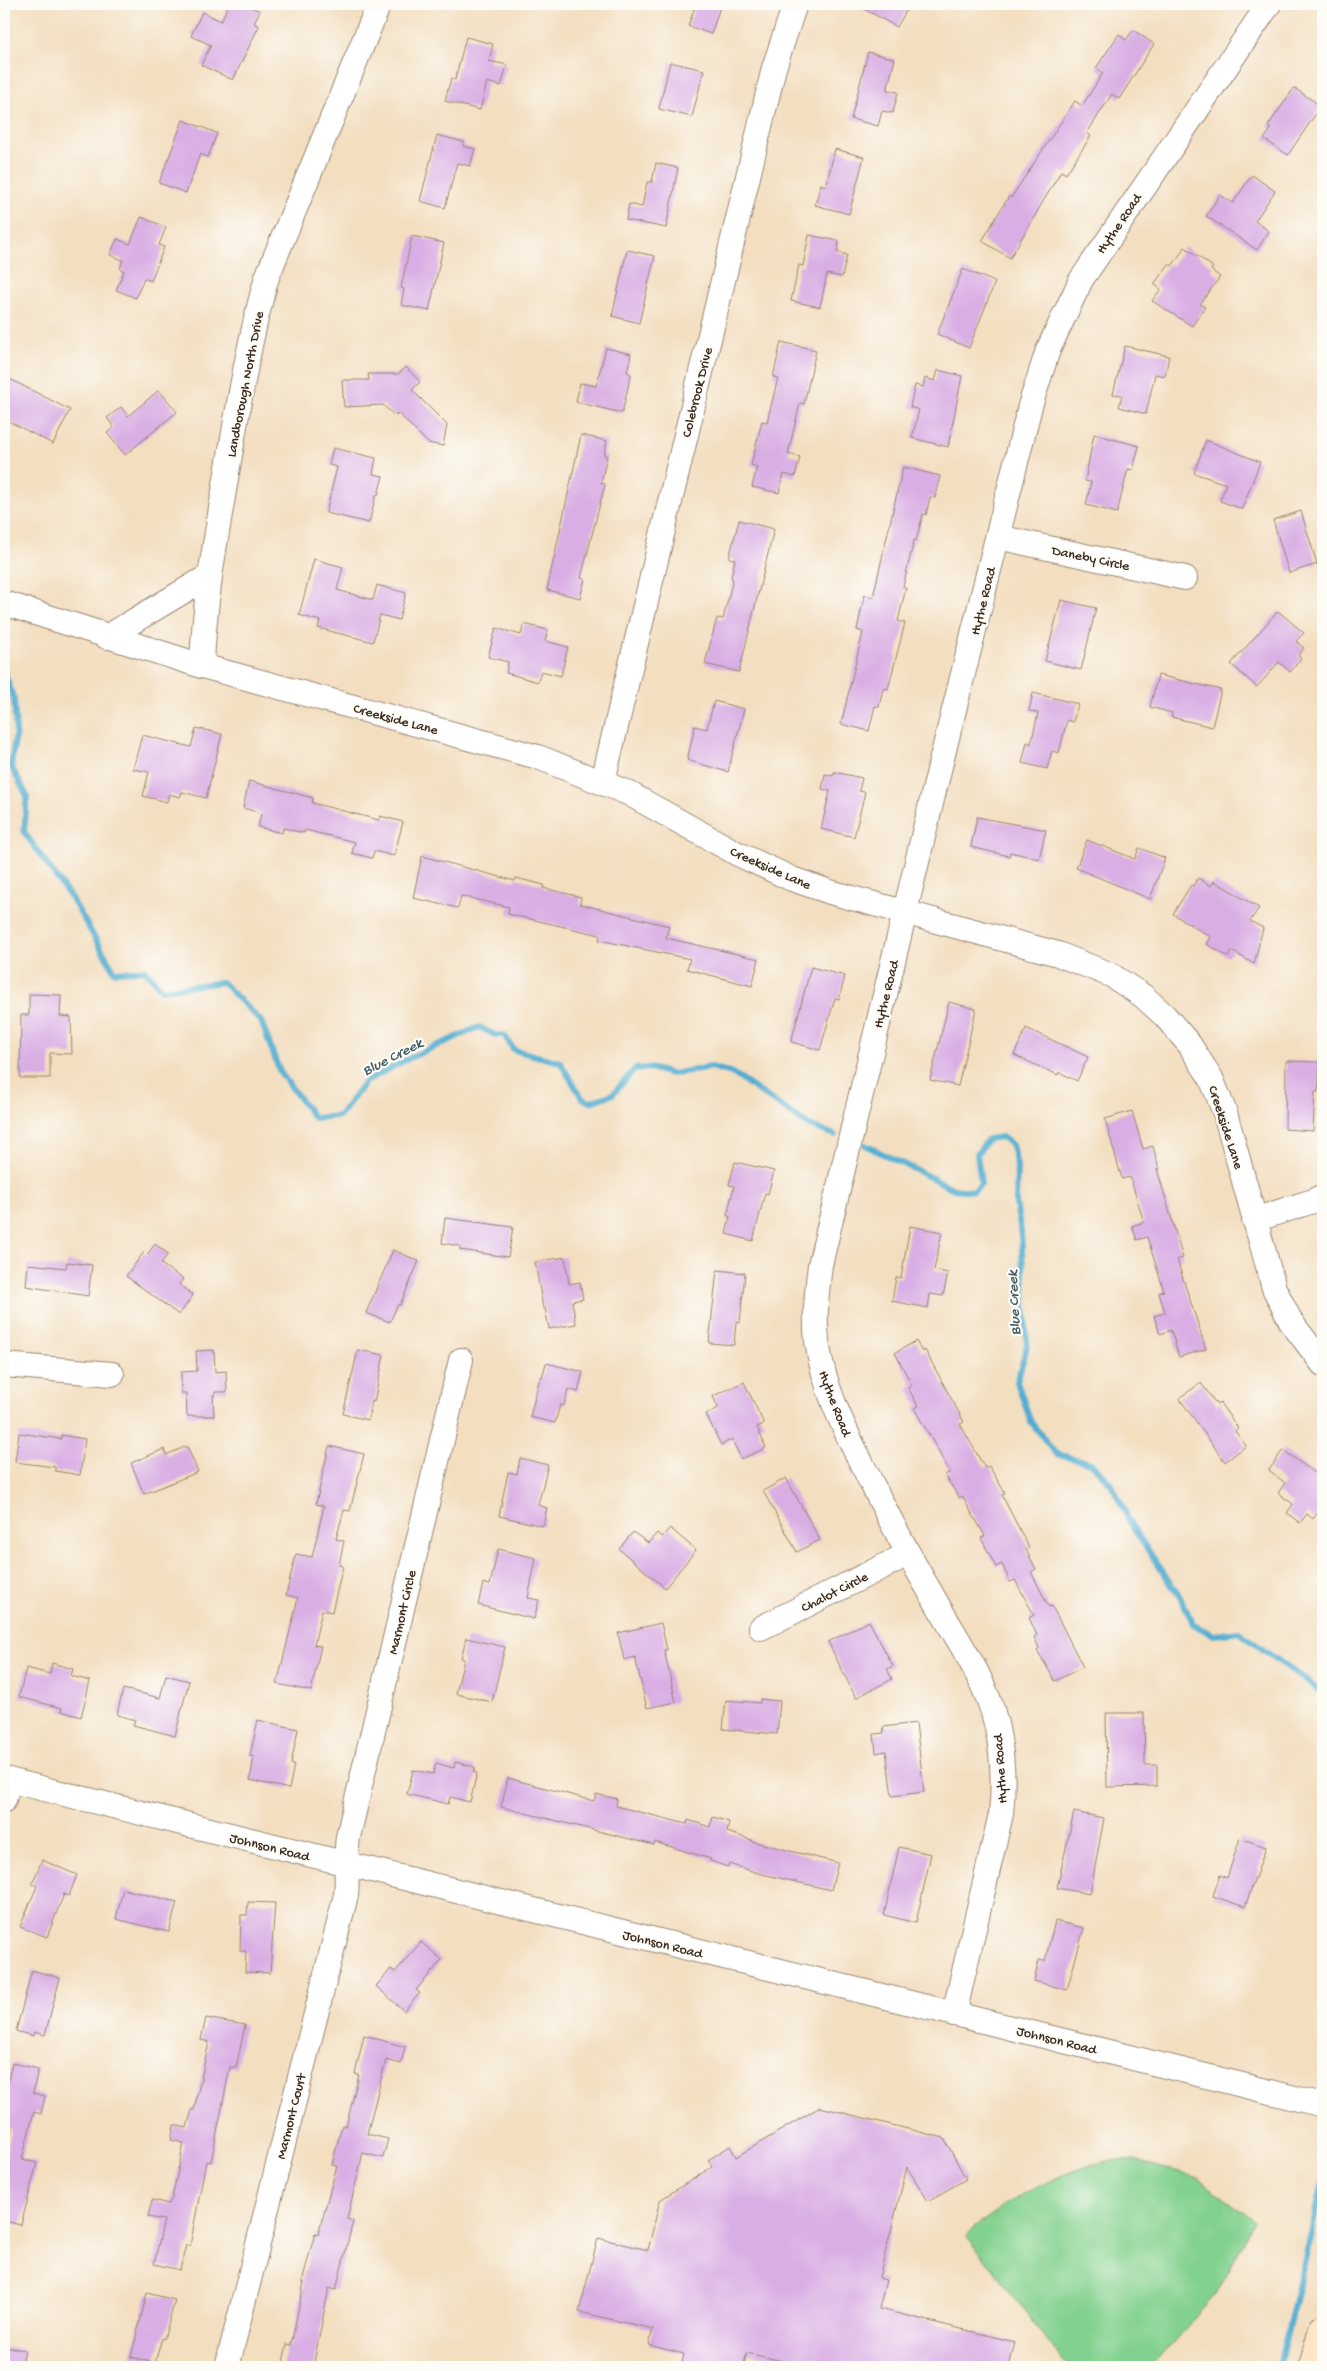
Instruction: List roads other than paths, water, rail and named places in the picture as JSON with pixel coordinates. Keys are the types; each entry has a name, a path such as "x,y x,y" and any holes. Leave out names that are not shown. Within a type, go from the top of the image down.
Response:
{"main road":[{"path":"1313,2367 1323,2329"}],"street":[{"name":"Landborough North Drive","path":"202,666 203,628 209,576 253,324 267,277 379,4"},
{"name":"Colebrook Drive","path":"603,781 774,68 794,4"},
{"name":"Hythe Road","path":"954,2014 998,1833 1002,1804 1001,1755 990,1705 978,1674 908,1554 837,1412 822,1365 817,1339 818,1281 825,1241 905,912 1036,387 1048,350 1072,297 1102,246 1269,4"},
{"name":"Daneby Circle","path":"998,537 1185,578"},
{"path":"107,637 209,576"},
{"name":"Creekside Lane","path":"4,603 202,666 518,751 603,781 646,802 730,850 774,871 820,888 1084,962 1111,975 1151,1003 1184,1037 1201,1061 1215,1086 1225,1113 1268,1269 1286,1314 1323,1364"},
{"path":"1254,1220 1323,1196"},
{"name":"Marmont Circle","path":"345,1864 348,1838 461,1360"},
{"path":"4,1365 112,1374"},
{"name":"Chalot Circle","path":"761,1628 908,1554"},
{"name":"Johnson Road","path":"5,1786 345,1864 1323,2105"},
{"name":"Marmont Court","path":"227,2367 346,1895 348,1880 345,1864"}],"waterway":[{"name":"Blue Creek","path":"4,671 14,700 16,732 11,766 27,796 24,832 73,901 115,972 145,970 162,990 222,982 261,1021 280,1072 314,1118 339,1116 366,1081 407,1059 479,1027 495,1035 504,1035 514,1050 560,1062 582,1098 590,1102 613,1094 635,1069 649,1068 672,1074 711,1067 732,1073 810,1126 835,1135"},
{"name":"Blue Creek","path":"865,1145 954,1189 974,1191 981,1184 977,1154 988,1139 1002,1137 1012,1145 1017,1166 1016,1204 1021,1232 1027,1346 1017,1382 1031,1422 1056,1454 1091,1463 1112,1485 1133,1528 1180,1597 1194,1625 1214,1635 1239,1632 1323,1693"},
{"path":"1279,2367 1323,2183"}]}
